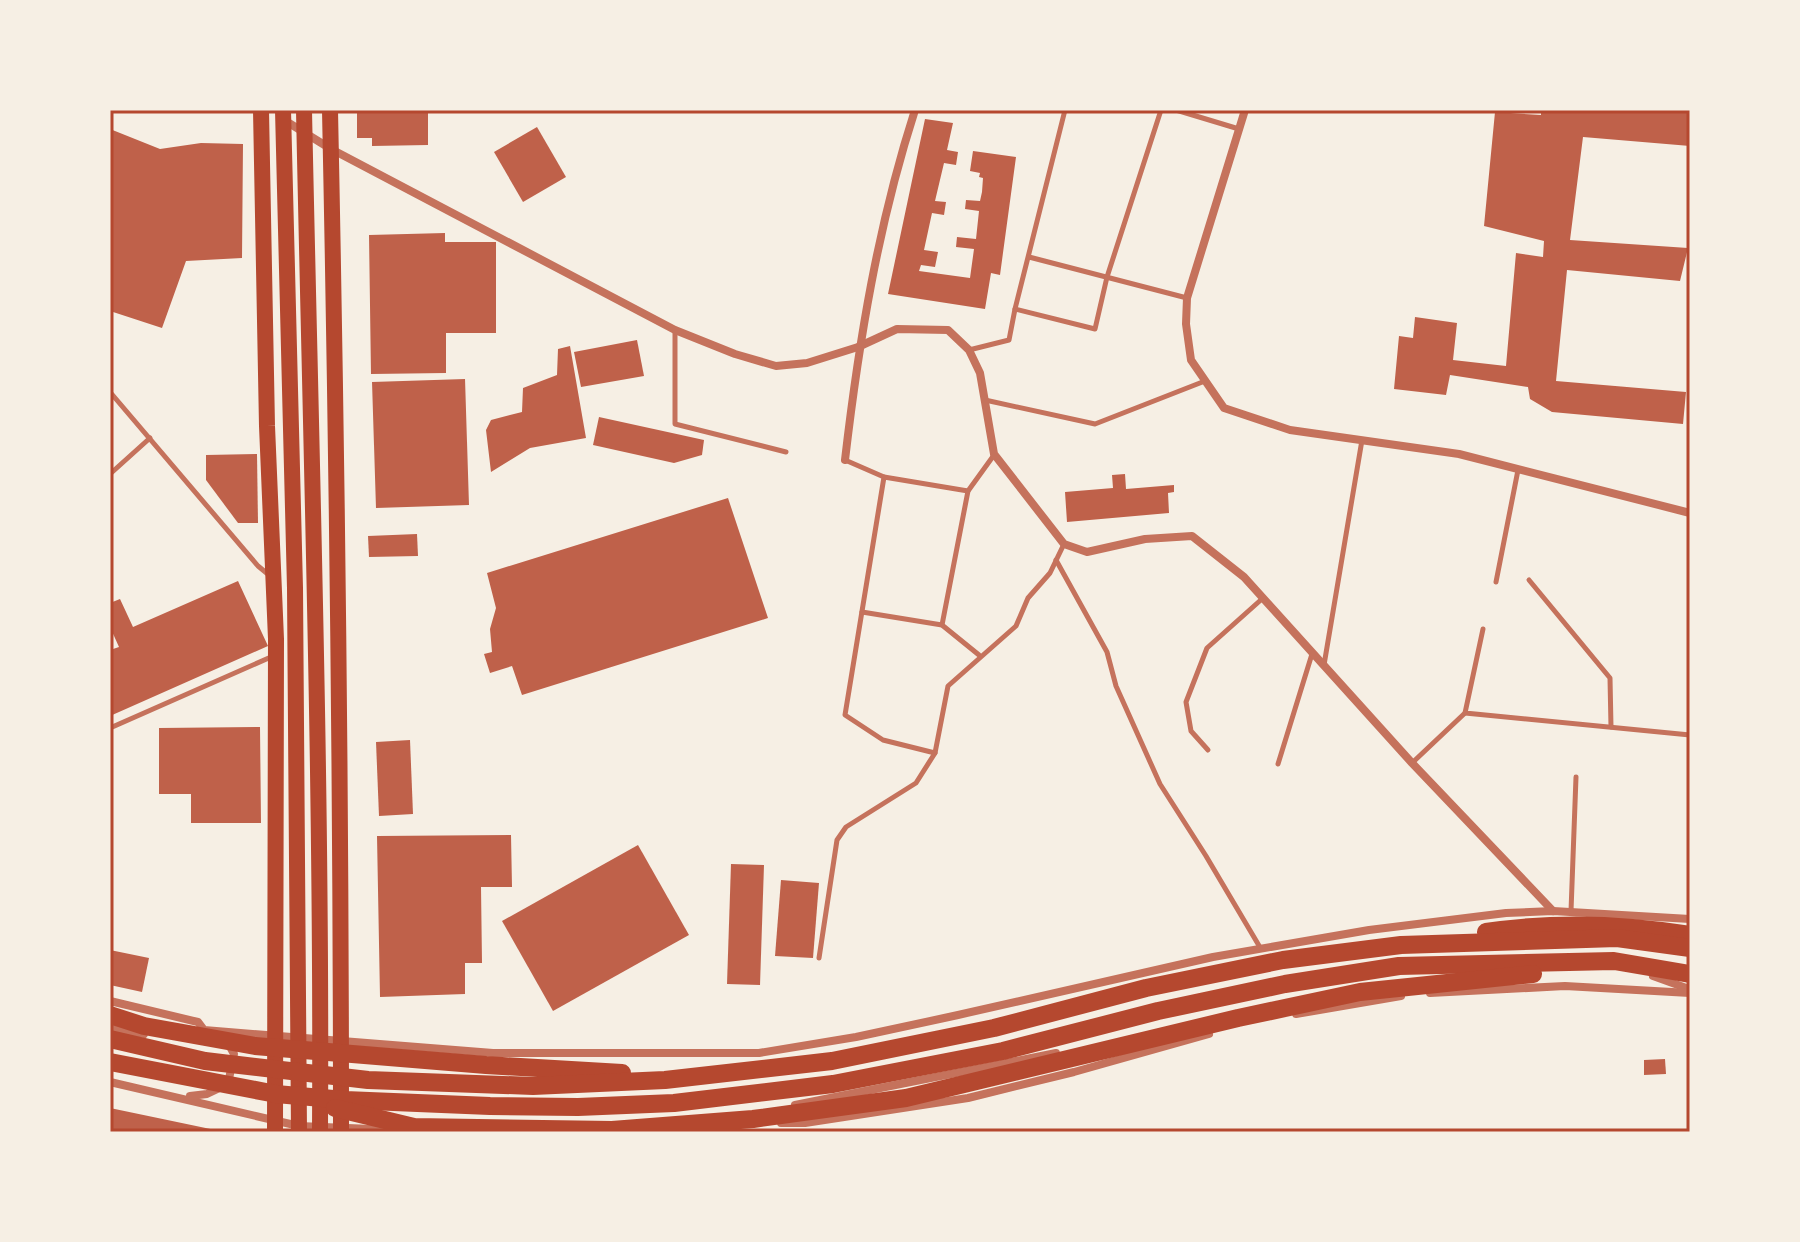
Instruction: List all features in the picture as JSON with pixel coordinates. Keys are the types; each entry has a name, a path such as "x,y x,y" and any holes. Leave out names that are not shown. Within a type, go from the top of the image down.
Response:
{"highway":[{"path":"110,1039 205,1061 368,1080 533,1086 665,1080 832,1061 994,1028 1146,988 1268,963 1522,927 1640,927 1690,935"},
{"path":"1401,945 1617,938 1690,948"},
{"path":"276,1094 490,1106 578,1107 674,1103 833,1084 1003,1051 1158,1011 1285,984 1399,966 1614,961 1690,974"},
{"path":"110,1062 276,1094 414,1127 628,1129 753,1119 906,1098 1238,1018 1360,992 1583,969"},
{"path":"112,1015 144,1026 255,1046 486,1065 602,1070 665,1080"},
{"path":"112,1015 213,1031"}],"main road":[{"path":"304,110 316,597 322,1040 320,1130"},
{"path":"330,110 338,545 341,1130"},
{"path":"276,114 285,266 295,588 299,1129"},
{"path":"274,1126 276,655 264,267 276,114"},
{"path":"264,267 285,266"}],"street":[{"path":"845,460 858,347 891,189 915,110"},
{"path":"1245,110 1187,298 1186,324 1191,360 1224,408 1290,430 1459,454 1690,513"},
{"path":"276,114 331,149 675,330 735,354 776,366 807,363 858,347 897,329 948,330 969,350 980,373 994,454 1064,544 1087,552 1145,539 1192,536 1244,577 1412,763 1553,911"},
{"path":"213,1031 493,1053 759,1053 958,1015 1213,957 1384,928 1506,913 1553,911 1690,919"},
{"path":"710,1124 1369,986 1474,971 1583,969 1639,972 1690,991"},
{"path":"556,1132 625,1131 710,1124 806,1127 968,1098 1074,1072 1247,1023 1410,995 1565,986 1690,991"},
{"path":"181,1097 207,1094 228,1084 234,1054 213,1031"},
{"path":"796,1047 806,1127"},
{"path":"110,1082 181,1097 274,1126 320,1130 457,1132"}],"lane":[{"path":"969,350 1009,340 1065,110"},
{"path":"1015,309 1095,329 1107,277 1161,110"},
{"path":"1176,110 1239,129"},
{"path":"1029,257 1187,298"},
{"path":"675,330 675,424 786,452"},
{"path":"984,399 1095,424 1205,381"},
{"path":"110,392 258,566 274,579 295,588"},
{"path":"110,474 150,438"},
{"path":"1324,666 1362,440"},
{"path":"942,625 968,491 994,454"},
{"path":"845,460 884,477 968,491"},
{"path":"1496,582 1518,470"},
{"path":"884,477 845,715 883,740 935,753"},
{"path":"819,958 837,840 846,827 916,783 935,753 948,686 979,655 1016,626 1028,598 1050,573 1064,544"},
{"path":"1056,559 1107,652 1116,686 1160,784 1261,949"},
{"path":"1529,580 1610,678 1611,727"},
{"path":"1208,750 1191,731 1186,702 1207,648 1263,598"},
{"path":"862,612 942,625 979,655"},
{"path":"1412,763 1465,713 1483,629"},
{"path":"1278,764 1313,653"},
{"path":"110,728 276,655"},
{"path":"1465,713 1690,735"},
{"path":"1571,911 1576,777"}],"building":[{"path":"357,110 428,110 428,145 372,146 372,138 357,138"},
{"path":"1541,110 1690,111 1690,146 1583,137 1570,240 1688,248 1680,281 1567,270 1556,381 1686,392 1683,424 1552,412 1530,399 1528,387 1450,375 1446,395 1394,389 1399,336 1413,338 1415,317 1457,323 1453,360 1506,366 1516,253 1543,257 1544,241 1484,226 1495,112 1541,115"},
{"path":"925,119 953,123 947,150 958,152 956,165 944,163 935,201 946,202 944,215 932,213 924,250 938,252 935,267 921,265 919,271 970,278 974,249 956,247 957,237 976,239 979,211 965,209 966,200 980,201 982,192 983,178 979,177 980,173 970,171 973,151 1016,157 1000,275 991,273 985,309 888,294"},
{"path":"537,127 566,177 523,202 494,152"},
{"path":"110,129 160,149 201,143 243,144 242,258 186,261 162,328 110,311"},
{"path":"445,233 445,242 496,242 496,333 446,333 446,373 371,374 369,235"},
{"path":"637,340 644,376 581,387 574,352"},
{"path":"570,346 586,438 530,448 491,472 486,430 491,420 522,412 523,388 557,375 558,349"},
{"path":"465,379 469,505 376,508 372,382"},
{"path":"599,417 704,440 702,455 674,463 593,445"},
{"path":"257,454 258,523 238,523 206,480 206,455"},
{"path":"1125,474 1126,489 1174,485 1174,492 1168,493 1169,513 1067,522 1065,492 1113,488 1112,475"},
{"path":"728,498 768,618 522,695 512,666 490,673 484,654 492,652 490,629 496,608 487,573"},
{"path":"417,534 418,556 369,557 368,536"},
{"path":"238,581 268,646 110,716 110,650 119,647 110,627 110,603 120,599 133,627"},
{"path":"260,727 261,823 191,823 191,794 159,794 159,728"},
{"path":"410,740 413,814 379,816 376,742"},
{"path":"511,835 512,887 481,887 482,963 465,963 465,994 380,997 377,836"},
{"path":"638,845 689,935 553,1011 502,921"},
{"path":"731,864 764,865 760,985 727,984"},
{"path":"781,880 819,883 813,958 775,956"},
{"path":"110,950 149,958 142,992 110,985"},
{"path":"1665,1059 1666,1074 1644,1075 1644,1060"},
{"path":"110,1108 220,1131 220,1132 110,1132"}]}
